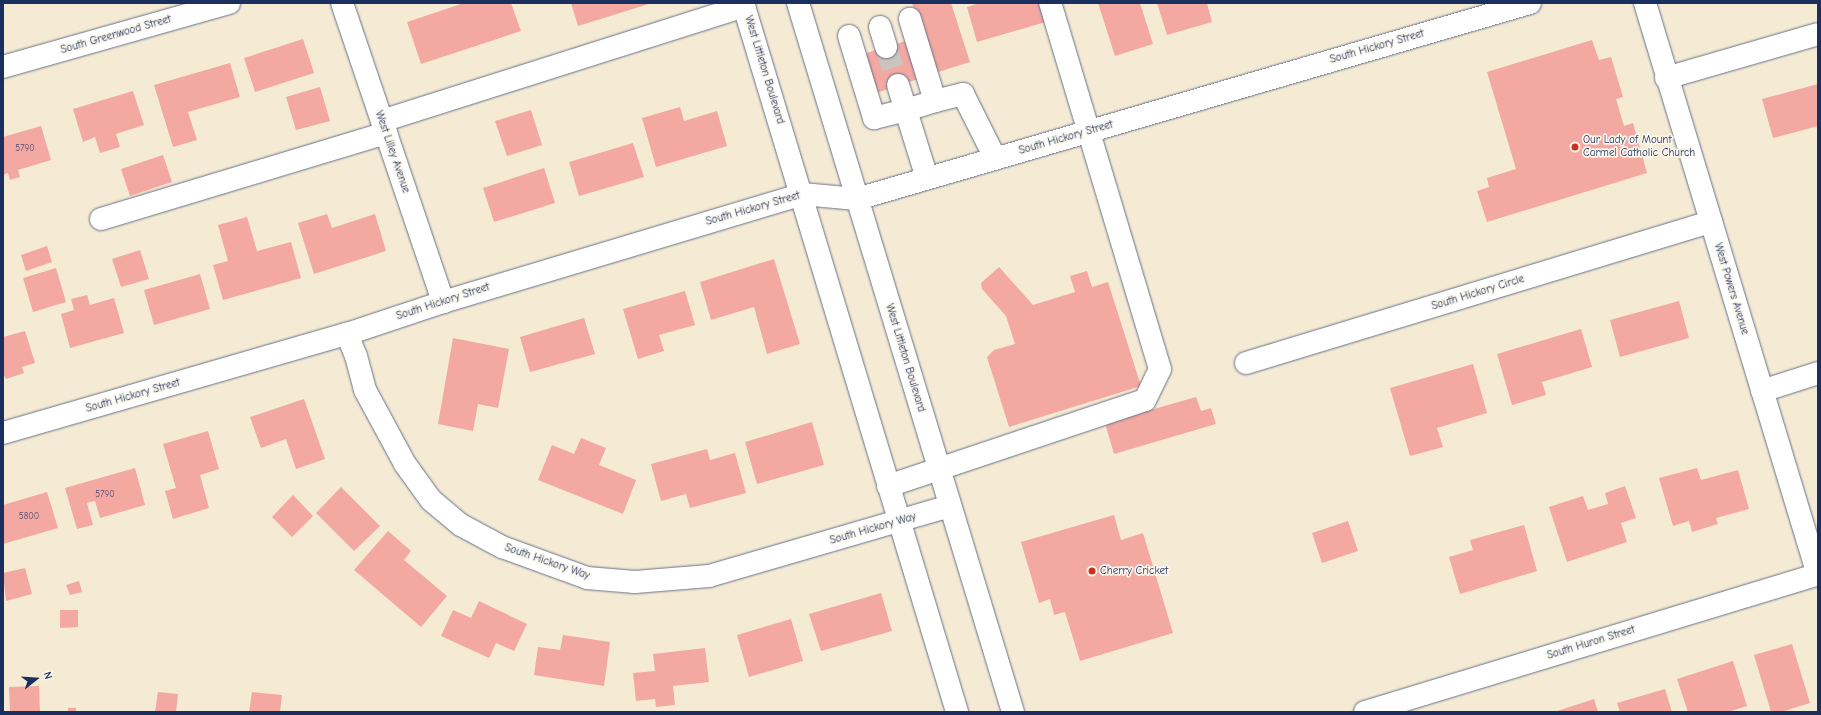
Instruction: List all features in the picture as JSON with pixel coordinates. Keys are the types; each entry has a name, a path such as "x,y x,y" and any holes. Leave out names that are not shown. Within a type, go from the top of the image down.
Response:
{"street":[{"name":"South Greenwood Street","path":"3,67 229,3"},
{"name":"West Lilley Avenue","path":"342,3 443,302"},
{"name":"West Littleton Boulevard","path":"798,3 1014,712"},
{"path":"888,486 1145,400 1160,369 1050,3"},
{"name":"South Hickory Street","path":"3,433 347,334 443,302 802,194 857,199 1530,3"},
{"name":"West Powers Avenue","path":"1645,3 1666,78 1818,574"},
{"path":"101,219 384,127 744,4"},
{"name":"West Littleton Boulevard","path":"744,4 957,712"},
{"path":"910,19 935,101"},
{"path":"1666,78 1818,34"},
{"path":"849,36 874,118 964,94 995,158"},
{"path":"898,85 927,178"},
{"name":"South Hickory Circle","path":"1246,363 1711,222"},
{"name":"South Hickory Way","path":"347,334 356,356 365,390 405,464 431,500 461,525 502,547 587,578 635,582 709,576 950,506"},
{"path":"1762,391 1818,373"},
{"name":"South Huron Street","path":"1364,712 1818,574"}],"building":[{"path":"464,3 511,3 521,31 421,64 407,22"},
{"path":"571,3 652,3 578,26"},
{"path":"912,3 951,3 970,62 935,73"},
{"path":"980,3 1044,3 1049,21 977,42 967,7"},
{"path":"1098,3 1140,3 1153,44 1115,56"},
{"path":"1157,3 1207,3 1212,22 1167,35"},
{"path":"303,39 314,73 255,92 244,58"},
{"path":"912,39 924,77 873,94 860,55"},
{"name":"Our Lady of Mount Carmel Catholic Church","path":"1592,40 1599,60 1611,57 1623,97 1616,99 1624,126 1633,123 1647,173 1487,222 1477,191 1489,187 1487,178 1516,169 1487,72"},
{"path":"230,63 240,97 188,112 197,140 173,147 154,85"},
{"path":"1818,84 1818,126 1773,138 1762,99"},
{"path":"320,87 330,121 296,130 286,97"},
{"path":"133,91 144,125 116,134 120,147 100,153 95,137 83,142 73,109"},
{"path":"680,107 684,121 717,111 727,146 656,167 642,118"},
{"path":"531,110 542,145 507,156 495,121"},
{"path":"41,126 51,160 18,170 20,177 10,180 8,173 3,175 3,137"},
{"path":"633,143 644,177 579,196 569,162"},
{"path":"163,155 172,182 130,196 121,169"},
{"path":"544,168 555,203 494,222 483,188"},
{"path":"327,214 332,228 375,214 386,251 314,274 298,223"},
{"path":"247,217 257,251 291,242 301,278 223,300 213,265 228,261 218,225"},
{"path":"47,246 52,262 26,271 21,255"},
{"path":"140,250 149,279 121,287 112,259"},
{"path":"774,259 800,344 767,354 754,307 711,320 700,282"},
{"path":"999,267 1033,305 1075,292 1070,276 1087,271 1092,287 1108,282 1141,386 1009,427 987,357 994,350 1015,344 1006,316 982,289 981,283"},
{"path":"56,268 66,302 33,312 23,278"},
{"path":"200,274 210,309 154,325 144,290"},
{"path":"685,291 695,325 659,335 664,351 638,359 623,309"},
{"path":"87,295 90,305 114,298 124,333 70,348 61,314 74,310 71,299"},
{"path":"1679,301 1689,338 1620,357 1610,320"},
{"path":"584,318 595,354 530,372 520,337"},
{"path":"1581,329 1592,367 1542,382 1546,395 1512,405 1497,354"},
{"path":"25,331 35,363 22,367 24,373 6,379 3,373 3,337"},
{"path":"453,338 509,349 498,408 478,404 473,431 438,424"},
{"path":"1473,364 1487,413 1437,428 1443,447 1410,456 1390,388"},
{"path":"1196,397 1201,411 1211,408 1216,424 1114,454 1105,423"},
{"path":"304,399 325,459 296,469 286,439 261,448 250,417"},
{"path":"812,422 824,465 757,484 745,442"},
{"path":"208,431 219,469 200,475 209,508 173,519 165,491 176,488 163,444"},
{"path":"581,438 606,448 599,465 636,480 623,514 538,480 552,445 574,454"},
{"path":"707,449 710,460 735,453 746,493 690,508 686,494 661,501 651,464"},
{"path":"135,468 145,505 100,518 95,501 87,503 93,525 77,529 65,488"},
{"path":"1697,468 1701,480 1738,470 1749,509 1716,518 1718,524 1692,532 1689,521 1673,526 1659,478"},
{"path":"1625,486 1636,518 1621,523 1627,542 1567,562 1549,507 1583,496 1588,510 1608,504 1605,493"},
{"path":"341,487 380,526 354,551 316,513"},
{"path":"47,492 58,528 3,544 3,505"},
{"path":"293,495 313,516 292,537 272,517"},
{"name":"Cherry Cricket","path":"1114,515 1121,540 1143,533 1173,633 1080,661 1065,612 1054,615 1050,599 1039,603 1021,542"},
{"path":"1348,521 1358,551 1322,563 1312,533"},
{"path":"1524,525 1537,571 1460,594 1449,557 1473,550 1470,540"},
{"path":"388,531 411,551 404,560 447,596 421,627 354,570"},
{"path":"25,568 32,594 6,601 3,573"},
{"path":"79,581 82,592 70,595 66,585"},
{"path":"881,593 892,631 821,651 809,614"},
{"path":"479,601 527,624 514,651 496,643 489,658 441,636 453,610 471,618"},
{"path":"60,610 78,610 78,627 60,628"},
{"path":"791,619 803,661 749,677 737,635"},
{"path":"563,635 610,642 604,686 534,675 538,647 560,650"},
{"path":"1792,644 1810,703 1781,712 1771,712 1754,655"},
{"path":"705,648 709,682 673,686 675,705 656,707 655,699 636,701 633,673 655,671 653,654"},
{"path":"1733,661 1747,706 1728,712 1688,712 1677,679"},
{"path":"39,686 40,712 10,712 9,687"},
{"path":"1665,689 1672,712 1620,712 1617,703"},
{"path":"158,692 178,694 176,712 155,712"},
{"path":"252,692 282,695 280,712 249,712"},
{"path":"1594,699 1598,712 1554,712"},
{"path":"68,708 76,708 76,712 68,712"}],"tunnel":[{"path":"886,47 898,85"}],"place":[{"name":"Our Lady of Mount Carmel Catholic Church","path":"1575,147"},
{"name":"Cherry Cricket","path":"1092,571"}]}
